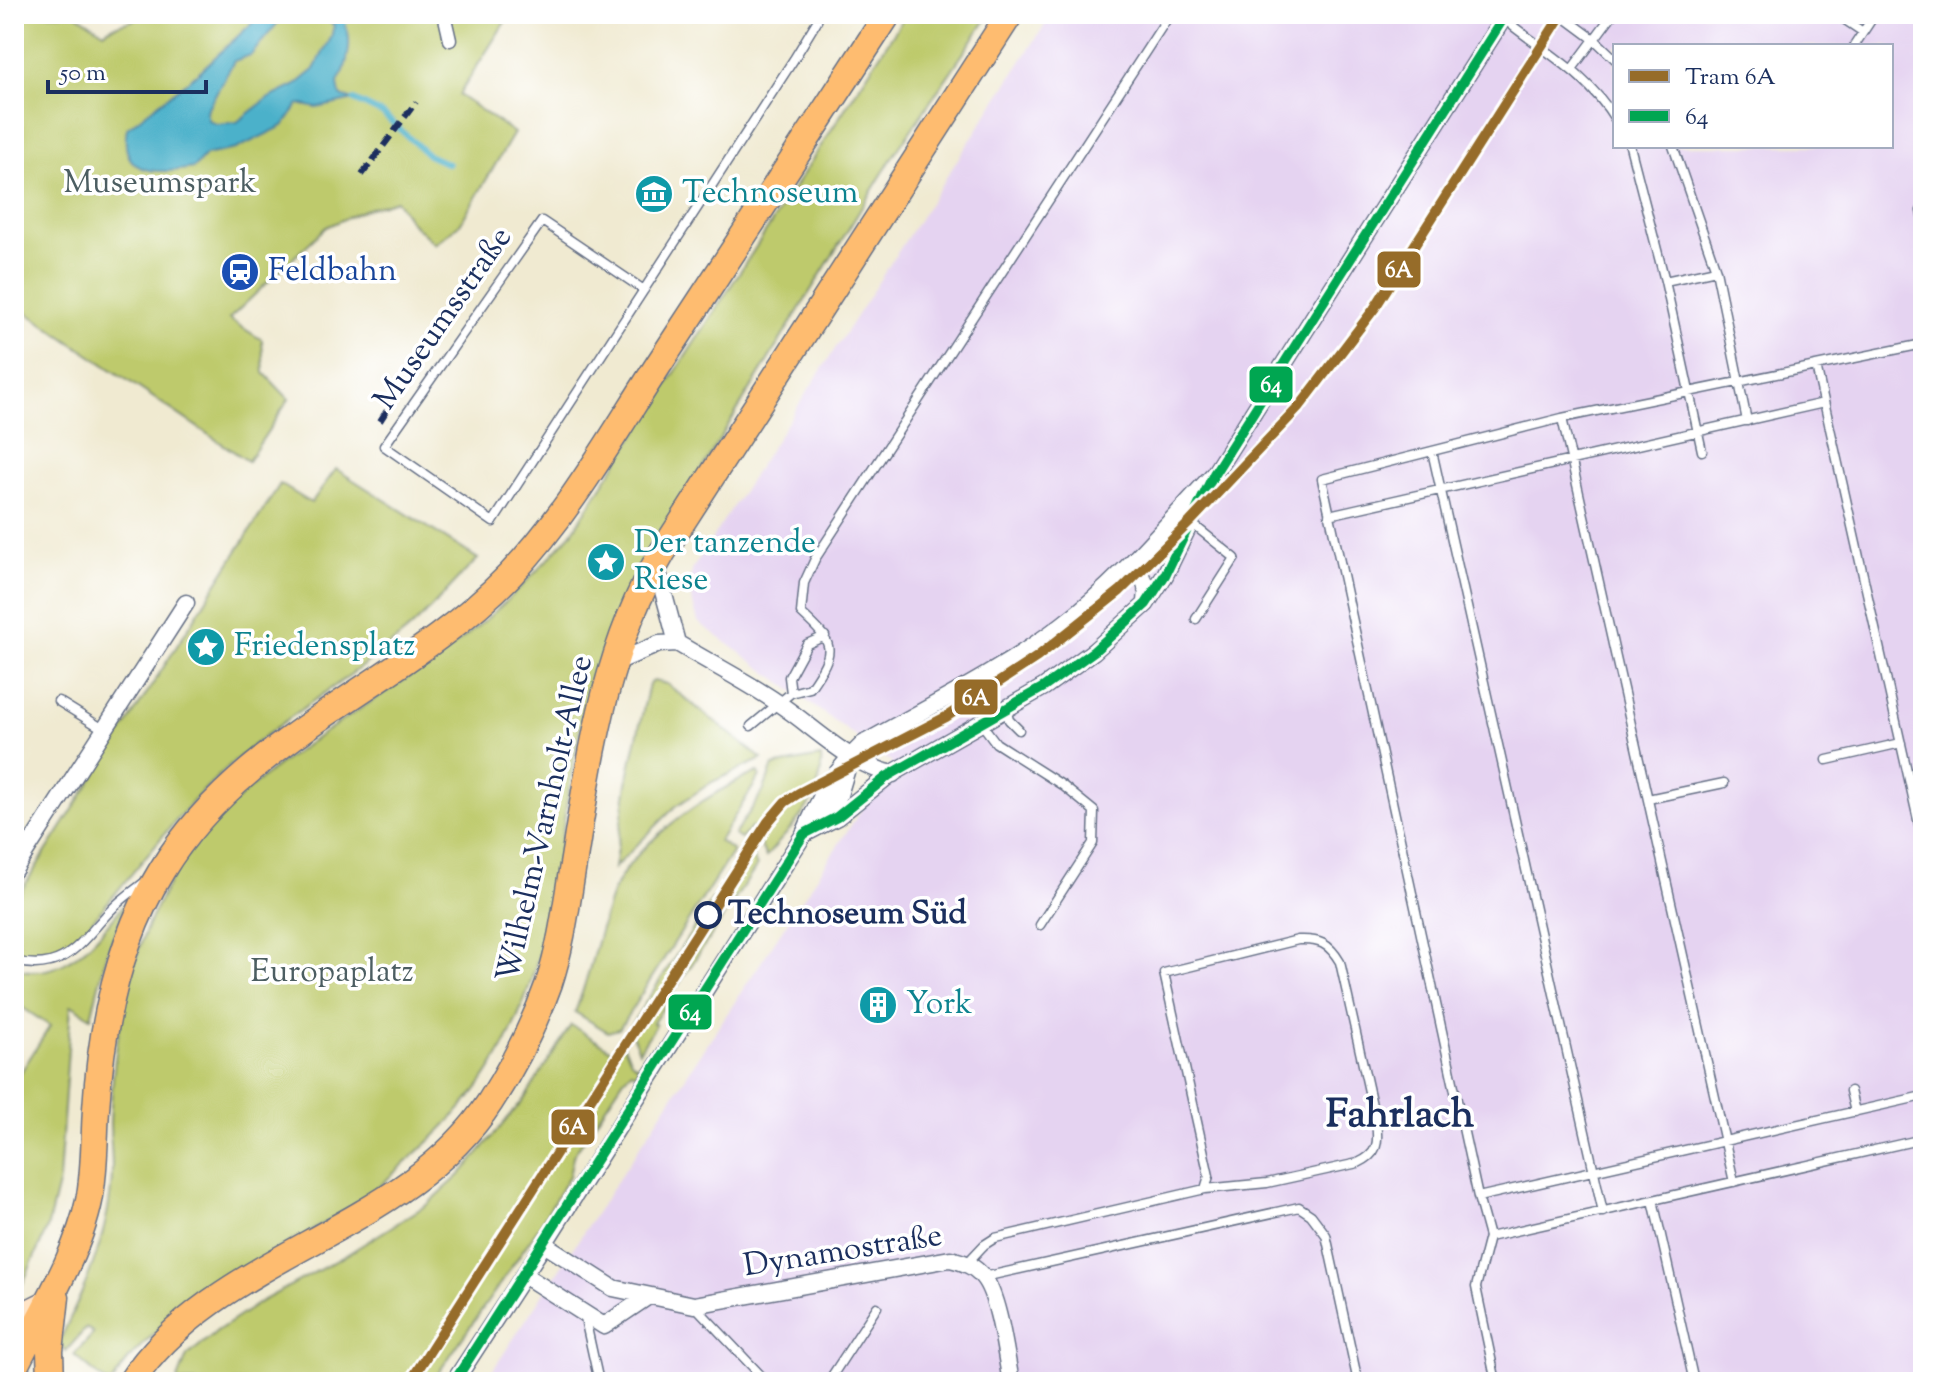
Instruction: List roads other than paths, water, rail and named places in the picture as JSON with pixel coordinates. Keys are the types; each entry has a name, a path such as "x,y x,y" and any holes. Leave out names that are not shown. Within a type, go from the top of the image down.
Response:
{"main road":[{"path":"18,1382 14,1370 78,1234 89,1202 102,1052 117,975 135,919 161,870 204,812 245,773 294,734 379,679 470,612 525,558 609,441 888,14"},
{"name":"Wilhelm-Varnholt-Allee","path":"137,1378 193,1316 237,1284 371,1208 409,1182 454,1144 488,1106 520,1051 549,982 603,697 632,615 656,565 1010,14"},
{"path":"51,1382 50,1351 58,1278"},
{"path":"14,1319 46,1303"},
{"path":"14,1370 31,1382"}],"street":[{"path":"444,14 450,40"},
{"path":"804,834 837,817 866,791 893,774 1044,687 1094,651 1146,604 1165,575 1214,474 1504,16"},
{"path":"454,1382 804,834 821,794 850,757 863,744 986,677 1065,623 1126,569 1214,474"},
{"path":"656,565 677,643"},
{"path":"1126,569 1139,573 1145,580 1146,604"},
{"path":"14,870 186,603"},
{"path":"614,663 659,644 677,643 784,697 850,757 871,768 893,774"},
{"name":"Dynamostraße","path":"544,1244 613,1288 694,1305 950,1259 967,1263 984,1277 993,1296 1011,1382"},
{"path":"524,1275 604,1326 647,1297"},
{"path":"613,1288 621,1311 618,1316"}],"lane":[{"path":"102,14 119,14"},
{"name":"Museumsstraße","path":"644,290 542,221 384,446 493,522 644,290 785,72 817,21 818,14"},
{"path":"751,726 784,697 810,688 822,672 830,653 825,636 801,613 804,583 815,559 1170,14"},
{"path":"1560,14 1613,57"},
{"path":"1572,69 1613,14"},
{"path":"1836,14 1863,32"},
{"path":"1855,44 1875,14"},
{"path":"1504,16 1572,69 1591,87 1613,116"},
{"path":"1631,148 1665,281 1702,451"},
{"path":"1674,148 1716,270 1747,421"},
{"path":"1923,210 1923,221"},
{"path":"1665,281 1716,270"},
{"path":"1496,1382 1476,1287 1489,1237 1322,479 1562,418 1923,344"},
{"path":"1816,366 1923,842"},
{"path":"1329,515 1824,403"},
{"path":"1562,418 1734,1182"},
{"path":"1432,451 1603,1212"},
{"path":"1174,516 1192,523 1235,558 1196,619"},
{"path":"784,697 789,677 807,644 825,636"},
{"path":"58,701 105,730"},
{"path":"1006,708 1009,720 1019,730"},
{"path":"980,722 996,743 1062,785 1094,811 1093,843 1040,925"},
{"path":"1827,760 1901,743"},
{"path":"1648,799 1724,783"},
{"path":"14,961 36,964 68,956 113,908 161,870"},
{"path":"967,1263 995,1238 1205,1189 1267,1183 1370,1158 1377,1148 1376,1123 1340,962 1332,948 1324,942 1298,940 1164,973 1209,1176 1205,1189"},
{"path":"1850,1091 1855,1112"},
{"path":"1478,1197 1923,1096"},
{"path":"1489,1237 1923,1139"},
{"path":"1653,1200 1694,1382"},
{"path":"984,1277 1299,1207 1311,1215 1326,1235 1358,1382"},
{"path":"694,1305 767,1382"},
{"path":"828,1382 877,1307"},
{"path":"584,1313 599,1382"}],"water":[{"path":"262,14 294,14 281,19 251,55 234,61 206,111 208,120 216,124 237,122 313,71 331,38 334,25 320,14 331,15 345,25 349,42 347,61 338,84 341,96 354,100 317,108 299,104 283,126 236,149 205,155 194,168 155,171 135,164 126,144 127,128 198,73"}],"waterway":[{"path":"343,22 355,14"},
{"path":"354,100 383,114 428,155 448,164"}],"railway":[{"path":"362,175 416,102"},
{"path":"380,421 408,378"}],"tram line":[{"name":"6A","path":"410,1382 768,822 785,802 799,793 946,717 1037,657 1120,591 1190,522 1300,406 1374,309 1562,14"}],"place":[{"name":"Technoseum","path":"654,194"},
{"name":"Feldbahn","path":"240,272"},
{"name":"Der tanzende Riese","path":"606,562"},
{"name":"Friedensplatz","path":"206,647"},
{"name":"Technoseum Süd","path":"708,915"},
{"name":"York","path":"878,1005"}],"district":[{"name":"Fahrlach","path":"1400,1116"}],"park label":[{"name":"Museumspark","path":"160,184"},
{"name":"Europaplatz","path":"332,973"}]}
